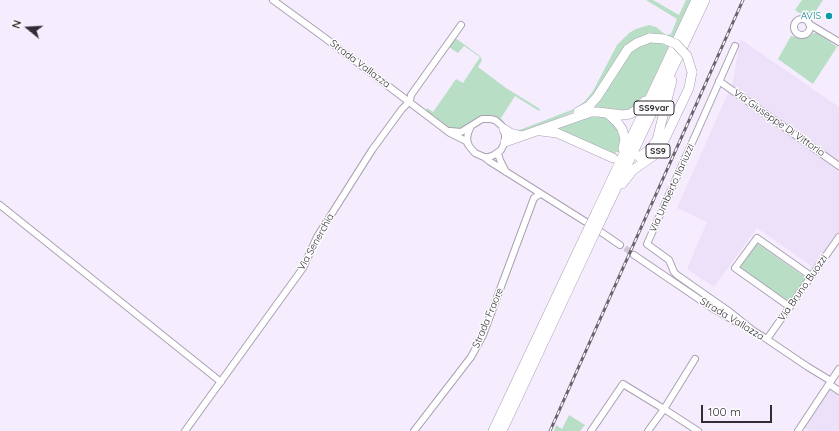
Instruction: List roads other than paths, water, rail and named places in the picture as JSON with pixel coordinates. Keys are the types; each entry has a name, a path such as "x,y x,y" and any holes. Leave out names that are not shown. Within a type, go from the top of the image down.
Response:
{"highway":[{"name":"SS9var","path":"599,215 604,197 696,0"},
{"name":"SS9var","path":"500,431 588,238 677,60 705,0"},
{"name":"SS9","path":"505,142 588,113 598,112 627,115 636,111 647,99 669,53 680,34"},
{"name":"SS9","path":"536,132 589,106 599,94 628,49 639,42 650,38 664,39 676,44 682,50 688,58 692,72 690,88 661,147 653,156 635,168 599,215"},
{"name":"SS9","path":"639,157 651,148 658,137 677,60"},
{"path":"604,197 606,186 622,151 624,141 621,126 607,113"},
{"path":"504,129 510,133 522,136"},
{"name":"SS9","path":"536,132 554,132 614,158"}],"street":[{"name":"Strada Vallazza","path":"273,0 410,101 450,133 466,141 475,153 484,157 586,222"},
{"path":"818,29 809,30 805,34 801,34 796,32 794,28 796,22 805,20 839,42"},
{"path":"809,24 809,30"},
{"name":"Via Senerchia","path":"185,431 303,268 317,237 372,150 402,109 410,101 411,95 461,26"},
{"name":"Via Umberto Ilariuzzi","path":"735,46 647,244 669,260 674,272 677,275 726,309 755,332"},
{"name":"Via Giuseppe Di Vittorio","path":"719,81 839,166"},
{"path":"445,129 453,132 461,132 478,120 486,118 498,122 504,129 504,146 498,153 484,157"},
{"path":"469,146 467,136 471,126"},
{"path":"498,153 506,172"},
{"name":"Strada Fraore","path":"414,431 471,357 483,335 534,198 540,194"},
{"path":"0,204 221,382"},
{"path":"601,232 622,246"},
{"name":"Via Bruno Buozzi","path":"767,339 839,237"},
{"path":"790,307 735,268 756,238 811,276"},
{"name":"Strada Vallazza","path":"634,255 712,308 767,339 830,382 839,391"},
{"path":"648,431 664,409 694,361"},
{"path":"798,431 839,369"},
{"path":"591,431 623,384 698,431"}],"tunnel":[{"path":"625,248 634,255"}],"railway":[{"path":"550,431 743,0"}],"place":[{"name":"AVIS","path":"829,16"}]}
